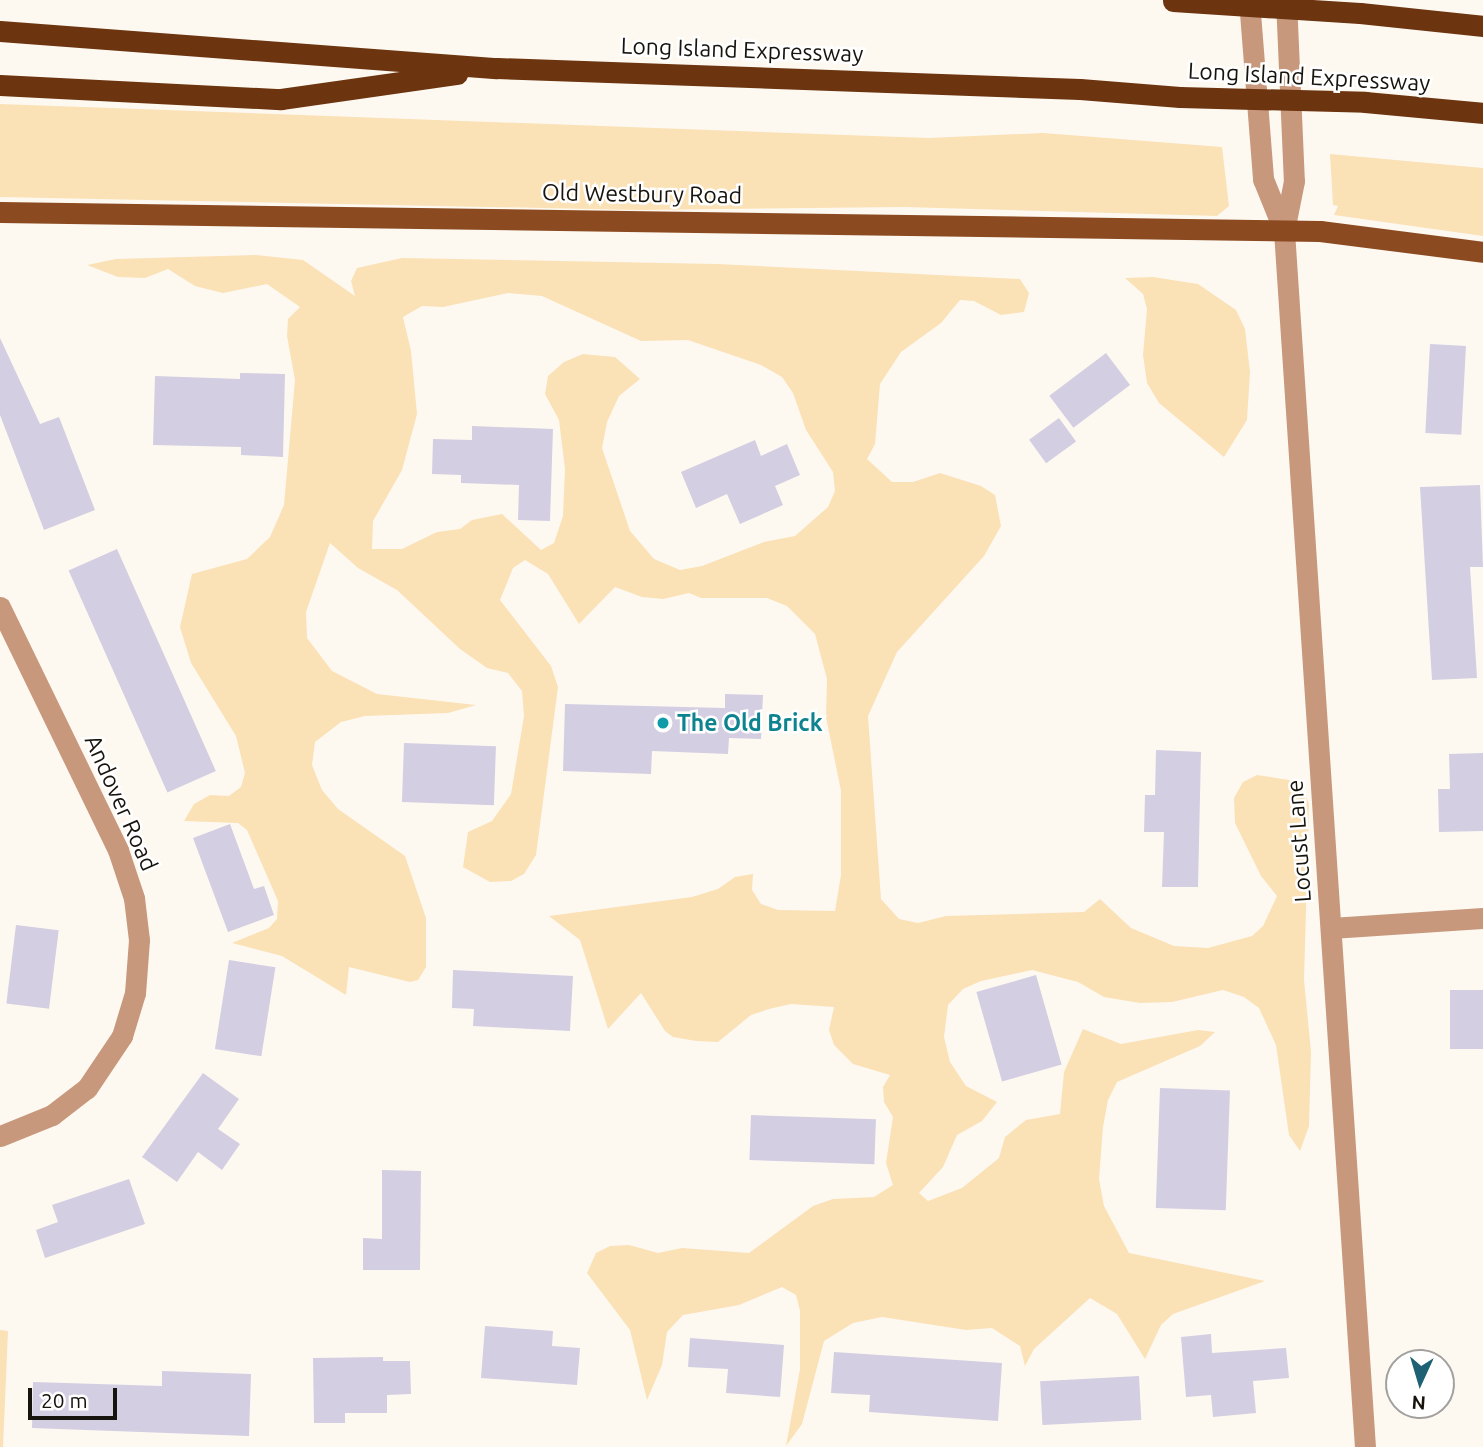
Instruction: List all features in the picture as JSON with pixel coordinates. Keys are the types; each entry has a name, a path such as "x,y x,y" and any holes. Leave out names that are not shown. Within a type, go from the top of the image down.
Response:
{"highway":[{"path":"1159,0 1360,13 1483,26"},
{"name":"Long Island Expressway","path":"0,30 497,68 1080,89 1180,97 1365,102 1483,113"},
{"path":"0,85 281,99 497,68"}],"main road":[{"name":"Old Westbury Road","path":"0,212 1284,231 1353,234 1483,252"}],"street":[{"name":"Locust Lane","path":"1249,0 1263,179 1284,231"},
{"name":"Locust Lane","path":"1286,0 1294,181 1284,231 1365,1447"},
{"name":"Andover Road","path":"0,607 118,850 134,898 139,940 135,993 122,1036 87,1088 52,1115 0,1136"},
{"path":"1331,928 1483,918"}],"shaded area":[{"path":"0,104 929,138 1043,133 1222,147 1229,206 1217,216 904,207 639,210 0,197"},
{"path":"1330,154 1483,168 1483,236 1334,215 1338,206 1333,205"},
{"path":"256,255 303,260 355,296 351,281 357,268 402,258 717,264 1020,279 1029,293 1024,312 1001,315 974,301 960,300 941,323 901,352 880,384 875,444 867,459 892,482 913,482 940,473 981,486 995,495 1001,526 984,556 897,652 868,716 881,899 899,919 918,923 946,916 1084,912 1100,899 1131,928 1174,946 1208,948 1252,936 1263,926 1277,896 1261,876 1235,823 1234,798 1243,782 1257,775 1289,780 1304,792 1309,804 1304,980 1311,1052 1309,1126 1300,1151 1289,1135 1276,1045 1259,1008 1244,997 1223,990 1172,1002 1140,1003 1104,997 1078,982 1032,970 981,981 963,989 948,1005 944,1037 950,1062 966,1086 997,1102 982,1121 957,1135 943,1167 919,1193 928,1201 962,1188 999,1158 1005,1137 1026,1120 1060,1114 1064,1072 1083,1029 1121,1044 1198,1030 1215,1032 1200,1046 1117,1082 1108,1100 1103,1127 1099,1179 1104,1206 1129,1253 1265,1281 1173,1314 1161,1325 1145,1359 1117,1314 1090,1298 1034,1349 1025,1366 1020,1346 992,1328 966,1330 882,1317 853,1323 824,1341 802,1424 786,1446 800,1369 800,1311 796,1295 782,1287 739,1305 683,1315 667,1332 662,1365 647,1400 630,1330 587,1273 596,1253 610,1246 629,1245 658,1253 682,1248 749,1253 813,1206 833,1199 874,1197 893,1185 886,1163 893,1117 884,1102 883,1087 890,1075 853,1064 834,1045 829,1030 834,1007 791,1004 769,1009 751,1015 718,1042 696,1041 673,1037 665,1031 641,993 608,1029 580,940 549,916 692,897 718,889 735,877 753,874 752,890 761,904 778,910 835,911 841,875 841,791 826,717 827,679 815,634 787,606 767,598 701,598 689,593 663,599 642,597 615,587 579,624 548,574 525,560 513,568 500,600 551,666 558,687 536,855 524,874 511,881 490,882 463,867 468,832 492,821 511,794 524,716 522,691 508,673 487,668 460,649 397,590 358,568 330,543 306,612 307,638 332,671 377,694 476,705 448,713 365,716 341,722 315,742 312,765 322,790 338,809 405,856 426,918 426,967 418,980 410,982 349,967 346,995 282,956 232,943 269,928 277,919 278,901 247,830 238,823 184,821 194,804 210,795 229,796 241,787 245,773 236,736 191,663 180,627 192,574 247,559 270,537 284,505 295,380 287,336 288,319 300,307 267,284 223,293 195,286 168,269 145,278 118,277 87,265 116,259","holes":["508,293 542,296 641,341 688,340 761,365 782,377 793,393 806,430 833,472 835,491 828,507 795,536 764,542 702,566 680,570 654,559 630,531 602,448 607,422 619,396 640,379 615,357 583,354 564,362 548,376 545,394 559,420 565,469 563,516 554,543 541,550 502,514 472,520 460,529 437,532 402,549 372,549 373,521 402,470 417,414 411,351 403,317 422,306 443,307"]},
{"path":"1153,277 1198,284 1236,310 1245,329 1250,372 1247,420 1224,457 1159,403 1147,383 1143,355 1147,309 1143,294 1125,278"},
{"path":"0,1330 8,1331 3,1447 0,1447"}],"building":[{"path":"0,338 40,424 59,417 95,510 44,530 0,415"},
{"path":"1430,344 1466,346 1461,435 1425,433"},
{"path":"1106,353 1130,385 1073,428 1049,396"},
{"path":"240,373 285,374 283,457 241,455 241,447 153,445 155,376 240,379"},
{"path":"1059,418 1076,441 1046,463 1029,440"},
{"path":"472,426 553,429 550,521 518,520 519,485 461,483 461,475 432,474 433,439 472,440"},
{"path":"755,440 761,456 787,444 800,475 775,486 783,505 740,524 727,494 696,508 681,472"},
{"path":"1480,485 1483,567 1470,567 1477,678 1432,680 1420,487"},
{"path":"117,549 216,771 167,793 69,571"},
{"name":"The Old Brick","path":"725,694 763,695 761,739 729,738 728,754 652,751 651,774 563,771 565,704 725,708"},
{"path":"404,743 496,746 494,805 402,802"},
{"path":"1156,750 1201,752 1198,887 1162,887 1164,832 1144,832 1145,795 1155,795"},
{"path":"1483,753 1483,831 1439,832 1438,789 1450,789 1449,754"},
{"path":"230,824 254,889 264,886 274,915 228,932 193,838"},
{"path":"16,925 59,930 49,1009 6,1003"},
{"path":"229,960 275,967 261,1056 215,1049"},
{"path":"453,970 573,976 570,1031 473,1026 474,1009 452,1008"},
{"path":"1036,975 1062,1064 1002,1081 976,992"},
{"path":"1450,990 1483,990 1483,1049 1450,1049"},
{"path":"203,1073 239,1099 218,1129 240,1144 222,1170 198,1152 177,1182 142,1157"},
{"path":"1160,1088 1230,1090 1226,1210 1156,1208"},
{"path":"751,1115 876,1119 874,1164 749,1160"},
{"path":"382,1170 421,1171 420,1270 363,1270 363,1238 382,1239"},
{"path":"129,1179 145,1224 45,1258 36,1230 58,1222 52,1205"},
{"path":"485,1326 553,1331 552,1346 580,1348 577,1385 481,1378"},
{"path":"1211,1334 1212,1353 1286,1348 1289,1378 1253,1381 1256,1413 1213,1417 1211,1395 1186,1397 1181,1337"},
{"path":"690,1338 784,1345 780,1397 726,1393 728,1369 688,1367"},
{"path":"834,1352 1002,1363 998,1421 869,1412 870,1395 831,1393"},
{"path":"383,1357 383,1361 410,1361 411,1394 387,1395 387,1413 345,1413 345,1423 314,1423 313,1358"},
{"path":"162,1371 251,1374 249,1436 32,1428 33,1382 162,1386"},
{"path":"1139,1376 1141,1420 1042,1425 1040,1381"}],"place":[{"name":"The Old Brick","path":"663,723"}]}
